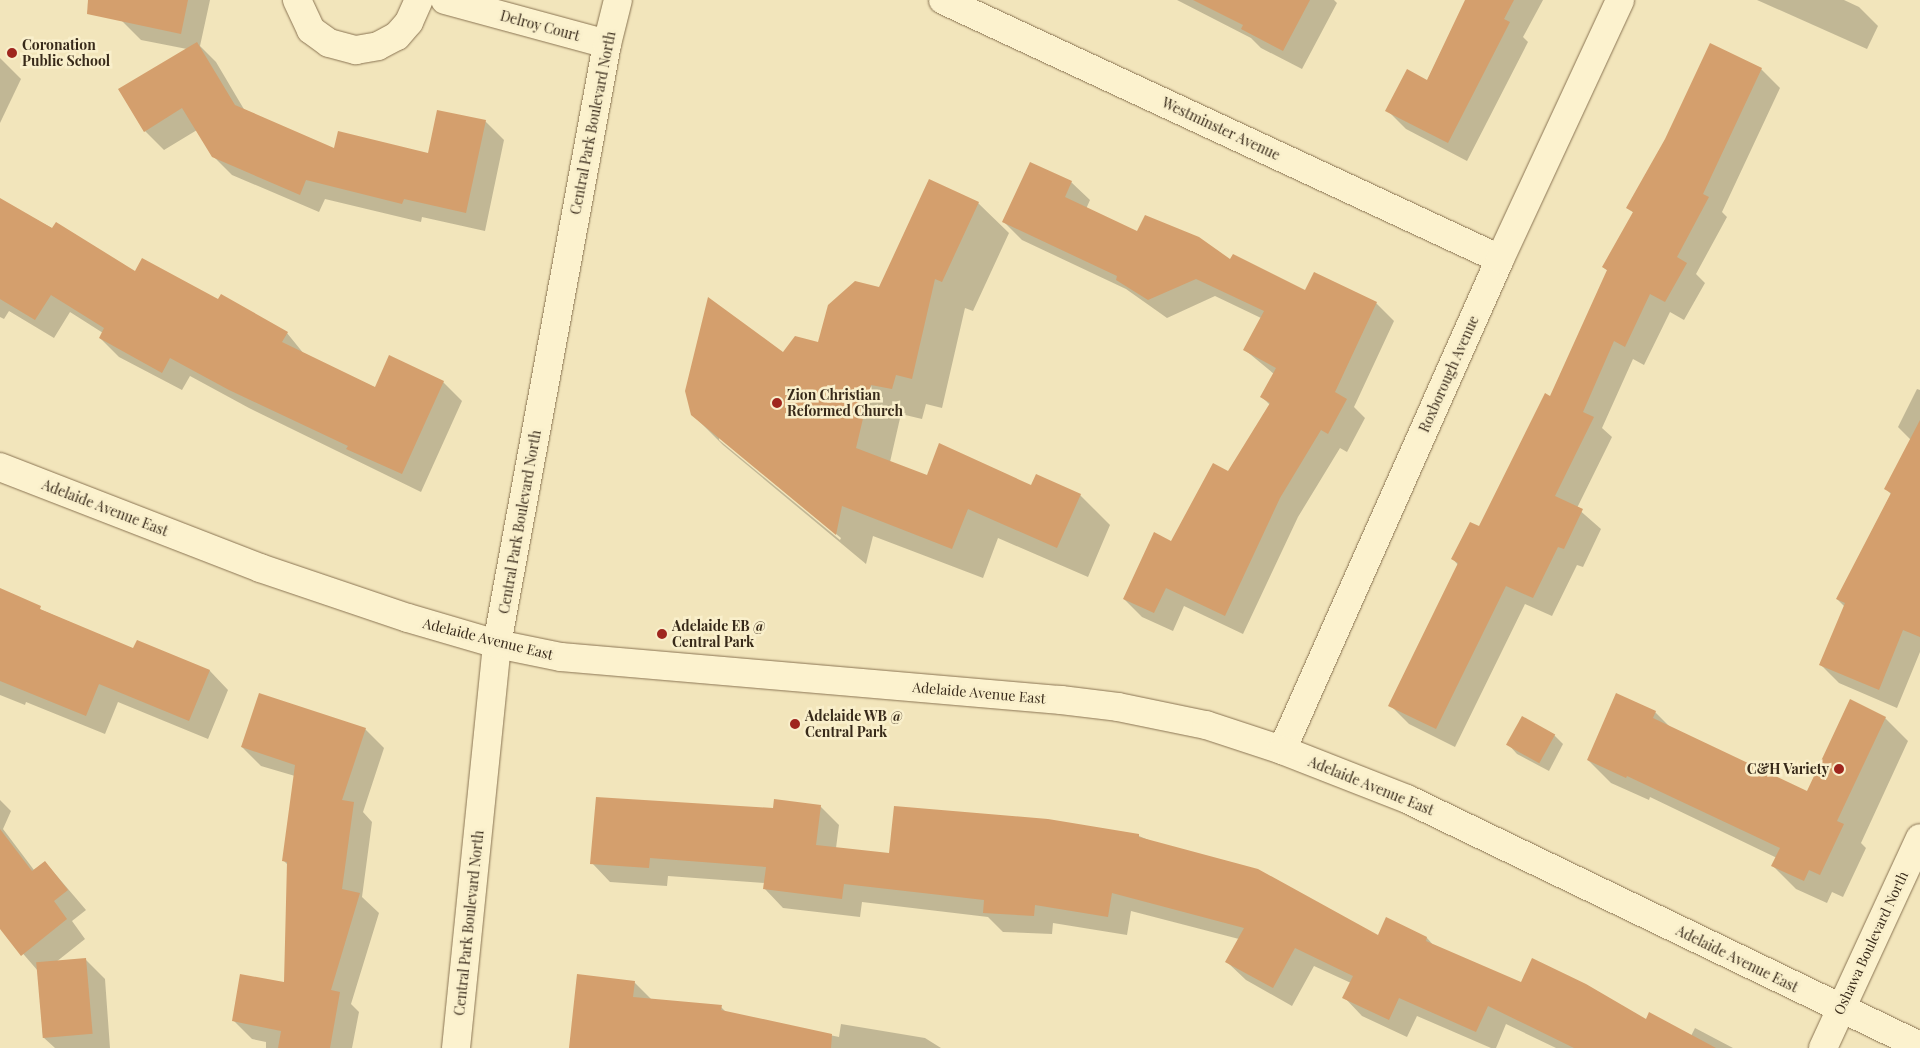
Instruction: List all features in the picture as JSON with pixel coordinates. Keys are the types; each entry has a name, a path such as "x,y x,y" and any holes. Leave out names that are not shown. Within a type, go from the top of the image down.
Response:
{"street":[{"path":"297,0 311,30 329,43 356,50 378,46 397,36 410,22 420,0"},
{"name":"Delroy Court","path":"445,0 607,44"},
{"name":"Central Park Boulevard North","path":"456,1048 497,644 607,44 618,0"},
{"name":"Westminster Avenue","path":"943,0 1500,259"},
{"name":"Roxborough Avenue","path":"1282,750 1500,259 1620,0"},
{"name":"Adelaide Avenue East","path":"0,467 260,568 408,618 497,644 561,657 1118,707 1206,725 1282,750 1407,799 1920,1046"},
{"name":"Oshawa Boulevard North","path":"1823,1048 1920,838"}],"building":[{"path":"88,0 188,0 181,34 87,14"},
{"path":"1193,0 1310,0 1283,51 1241,29 1243,25"},
{"path":"1465,0 1514,0 1504,19 1510,22 1448,143 1385,111 1407,69 1427,80"},
{"path":"197,42 235,105 334,148 338,131 428,153 437,110 486,120 466,213 404,199 402,204 306,180 300,195 212,157 182,108 144,132 118,89"},
{"path":"1710,43 1762,68 1703,194 1709,197 1677,257 1687,263 1665,302 1650,294 1625,347 1614,341 1583,412 1594,417 1555,496 1583,509 1564,549 1558,547 1533,598 1506,586 1436,729 1388,706 1458,563 1451,559 1470,522 1479,526 1545,393 1550,396 1607,270 1602,267 1633,212 1626,208 1665,139"},
{"path":"1030,162 1072,181 1065,197 1137,231 1145,215 1199,237 1230,259 1233,254 1305,290 1314,272 1377,302 1335,392 1347,399 1328,434 1321,430 1280,498 1225,616 1166,588 1154,613 1123,599 1154,532 1171,541 1213,463 1228,471 1270,403 1260,397 1276,368 1243,350 1264,311 1196,279 1148,300 1116,280 1117,276 1002,222"},
{"path":"929,179 979,202 942,282 935,279 912,379 896,375 892,389 871,385 856,448 927,475 939,443 1031,485 1036,474 1081,494 1057,548 968,509 952,549 842,506 836,535 691,415 685,391 708,297 783,352 795,336 818,342 828,305 855,281 879,287"},
{"path":"0,198 52,228 56,222 135,271 142,258 218,299 221,294 288,332 282,342 375,387 389,355 444,381 402,474 346,449 348,446 229,390 170,358 162,373 99,338 104,328 51,295 35,320 0,299"},
{"path":"1920,420 1920,637 1903,630 1879,690 1819,665 1845,603 1836,599 1891,493 1884,489"},
{"path":"0,588 41,606 40,609 133,648 137,640 210,670 189,721 99,684 86,716 0,681"},
{"path":"259,693 366,728 342,800 354,802 342,889 360,893 331,990 340,992 330,1048 278,1048 281,1031 232,1021 240,974 284,982 287,862 282,861 295,765 241,747"},
{"path":"1616,693 1656,711 1653,718 1807,791 1850,699 1886,717 1837,821 1844,824 1820,875 1809,870 1804,881 1771,866 1780,848 1627,776 1626,778 1587,760"},
{"path":"1522,716 1555,734 1539,763 1506,745"},
{"path":"596,797 773,808 774,799 821,805 816,845 889,853 894,806 1048,819 1139,834 1139,837 1258,869 1378,935 1386,917 1427,937 1426,941 1521,982 1532,958 1586,984 1646,1019 1649,1012 1716,1048 1574,1048 1488,1006 1476,1032 1399,998 1389,1020 1342,998 1353,976 1295,948 1273,988 1225,962 1244,928 1112,893 1108,917 1035,905 1034,916 983,913 984,900 844,884 842,899 763,889 766,867 650,858 649,868 590,864"},
{"path":"0,829 32,871 45,861 68,890 54,901 67,919 21,956 0,929"},
{"path":"86,958 93,1034 43,1038 36,962"},
{"path":"577,974 635,981 633,997 722,1005 721,1010 832,1034 831,1048 569,1048"}],"place":[{"name":"Coronation Public School","path":"12,53"},
{"name":"Zion Christian Reformed Church","path":"777,403"},
{"name":"Adelaide EB @ Central Park","path":"662,634"},
{"name":"Adelaide WB @ Central Park","path":"795,724"},
{"name":"C&H Variety","path":"1839,769"}]}
